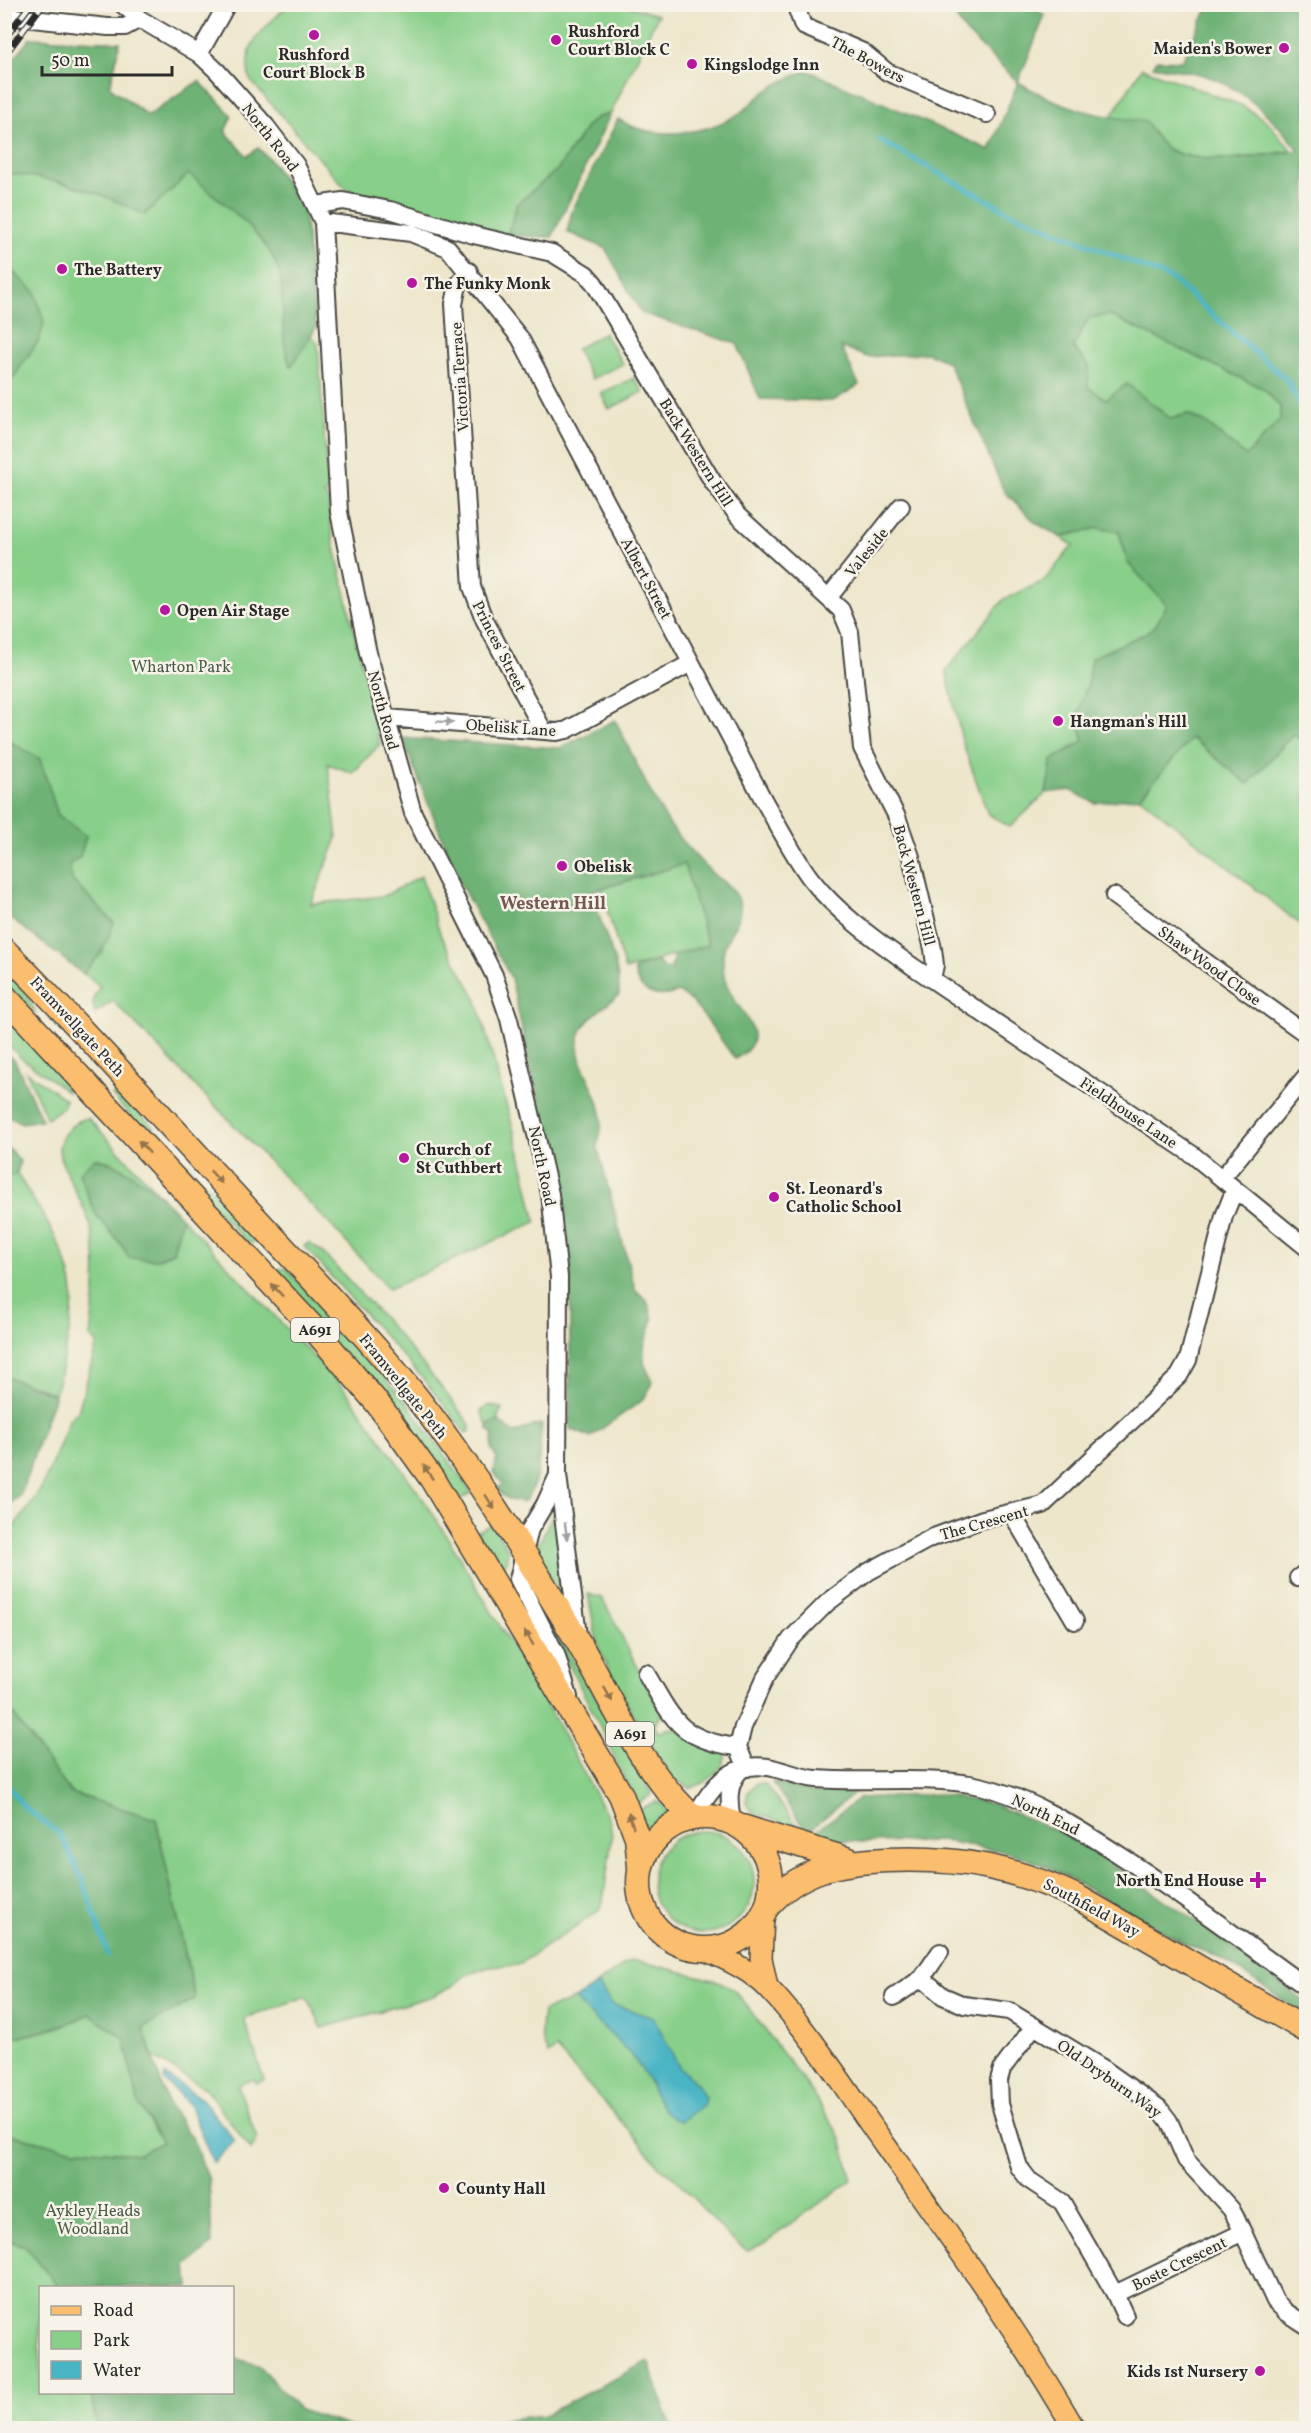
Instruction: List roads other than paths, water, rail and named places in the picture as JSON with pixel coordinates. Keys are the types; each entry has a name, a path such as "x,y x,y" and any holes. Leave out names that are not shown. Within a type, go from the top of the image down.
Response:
{"highway":[{"name":"Framwellgate Peth","path":"4,950 116,1066 394,1371 447,1438 523,1554 660,1782 671,1797 694,1817"},
{"name":"Framwellgate Peth","path":"4,996 357,1377 432,1479 570,1707"},
{"name":"A691","path":"570,1707 629,1811 637,1837 640,1867"},
{"path":"712,1816 736,1824 762,1851 767,1863 770,1887 765,1912 755,1929 731,1944 713,1949 671,1941 653,1927 642,1906 638,1881 640,1867 652,1843 664,1831 694,1817 712,1816"},
{"name":"Southfield Way","path":"736,1824 855,1861"},
{"name":"Southfield Way","path":"765,1912 783,1890 808,1873 855,1861 931,1859 966,1861 1042,1880 1120,1920 1306,2030"}],"main road":[{"path":"765,1912 761,1958 767,1987"},
{"path":"699,1948 729,1961 767,1987 824,2059 951,2236 1010,2324 1074,2428"}],"street":[{"name":"North Road","path":"122,4 140,19 198,54 267,126 296,165 323,222 339,512 368,653 413,813 494,975 509,1019 550,1194 559,1277 558,1474 579,1644"},
{"path":"198,54 227,4"},
{"name":"The Bowers","path":"795,4 802,26 863,52 887,72 987,114"},
{"path":"4,16 108,27 125,27 140,19"},
{"name":"Back Western Hill","path":"316,205 343,201 390,210 474,235 552,253 586,274 713,482 738,516 771,549 829,597 841,610 850,632 862,748 897,817 911,857 933,949 938,983"},
{"name":"Albert Street","path":"323,222 383,228 434,240 448,248 469,272 520,338 531,356 764,801 812,880 830,900 877,941 938,983"},
{"name":"Victoria Terrace","path":"466,487 454,304 458,285 469,272"},
{"name":"Princes' Street","path":"466,487 472,588 484,619 543,730"},
{"name":"Valeside","path":"829,597 901,506"},
{"name":"Obelisk Lane","path":"387,718 567,730 691,663"},
{"name":"Shaw Wood Close","path":"1114,896 1306,1034"},
{"name":"Fieldhouse Lane","path":"938,983 1163,1135 1222,1178 1306,1247"},
{"path":"1222,1178 1306,1076"},
{"name":"The Crescent","path":"738,1747 743,1727 765,1678 791,1639 827,1603 868,1572 903,1550 959,1526 1043,1505 1179,1376 1188,1360 1224,1216 1235,1189"},
{"name":"North Road","path":"558,1474 545,1504 530,1529 518,1582 556,1654 568,1691 570,1707"},
{"path":"1012,1514 1075,1621"},
{"path":"646,1674 672,1718 689,1734 714,1744 738,1747 744,1768"},
{"name":"North End","path":"744,1768 768,1767 814,1779 970,1784 1003,1793 1051,1814 1094,1839 1173,1890 1306,1987"},
{"path":"694,1817 718,1781 744,1768"},
{"path":"736,1824 731,1787 736,1774 744,1768"},
{"path":"894,1997 922,1978 940,1952"},
{"name":"Old Dryburn Way","path":"922,1978 943,1996 964,2005 1009,2012 1160,2108 1170,2121 1186,2160 1231,2209 1275,2301 1306,2325"},
{"name":"Boste Crescent","path":"1034,2026 1002,2069 999,2080 1000,2104 1019,2167 1029,2180 1062,2202 1115,2294 1125,2316"},
{"name":"Boste Crescent","path":"1115,2294 1243,2232"}],"water":[{"path":"598,1984 612,2004 654,2018 679,2067 697,2084 705,2097 703,2105 681,2121 674,2119 663,2110 638,2064 575,1999"},
{"path":"165,2075 202,2099 235,2141 213,2163 189,2104 164,2080"}],"waterway":[{"path":"879,140 1009,212 1172,279 1287,380 1306,416"},
{"path":"4,1780 24,1807 60,1834 84,1883 108,1955"}],"railway":[{"path":"4,39 31,4"},
{"path":"4,56 43,4"}],"place":[{"name":"Rushford Court Block B","path":"314,35"},
{"name":"Rushford Court Block C","path":"556,40"},
{"name":"Maiden's Bower","path":"1284,48"},
{"name":"Kingslodge Inn","path":"692,64"},
{"name":"The Battery","path":"62,269"},
{"name":"The Funky Monk","path":"412,283"},
{"name":"Open Air Stage","path":"165,610"},
{"name":"Hangman's Hill","path":"1058,721"},
{"name":"Obelisk","path":"562,866"},
{"name":"Church of St Cuthbert","path":"404,1158"},
{"name":"St. Leonard's Catholic School","path":"774,1197"},
{"name":"North End House","path":"1258,1880"},
{"name":"County Hall","path":"444,2188"},
{"name":"Kids 1st Nursery","path":"1260,2371"}],"district":[{"name":"Western Hill","path":"553,903"}],"park label":[{"name":"Wharton Park","path":"181,666"},
{"name":"Aykley Heads Woodland","path":"93,2219"}]}
